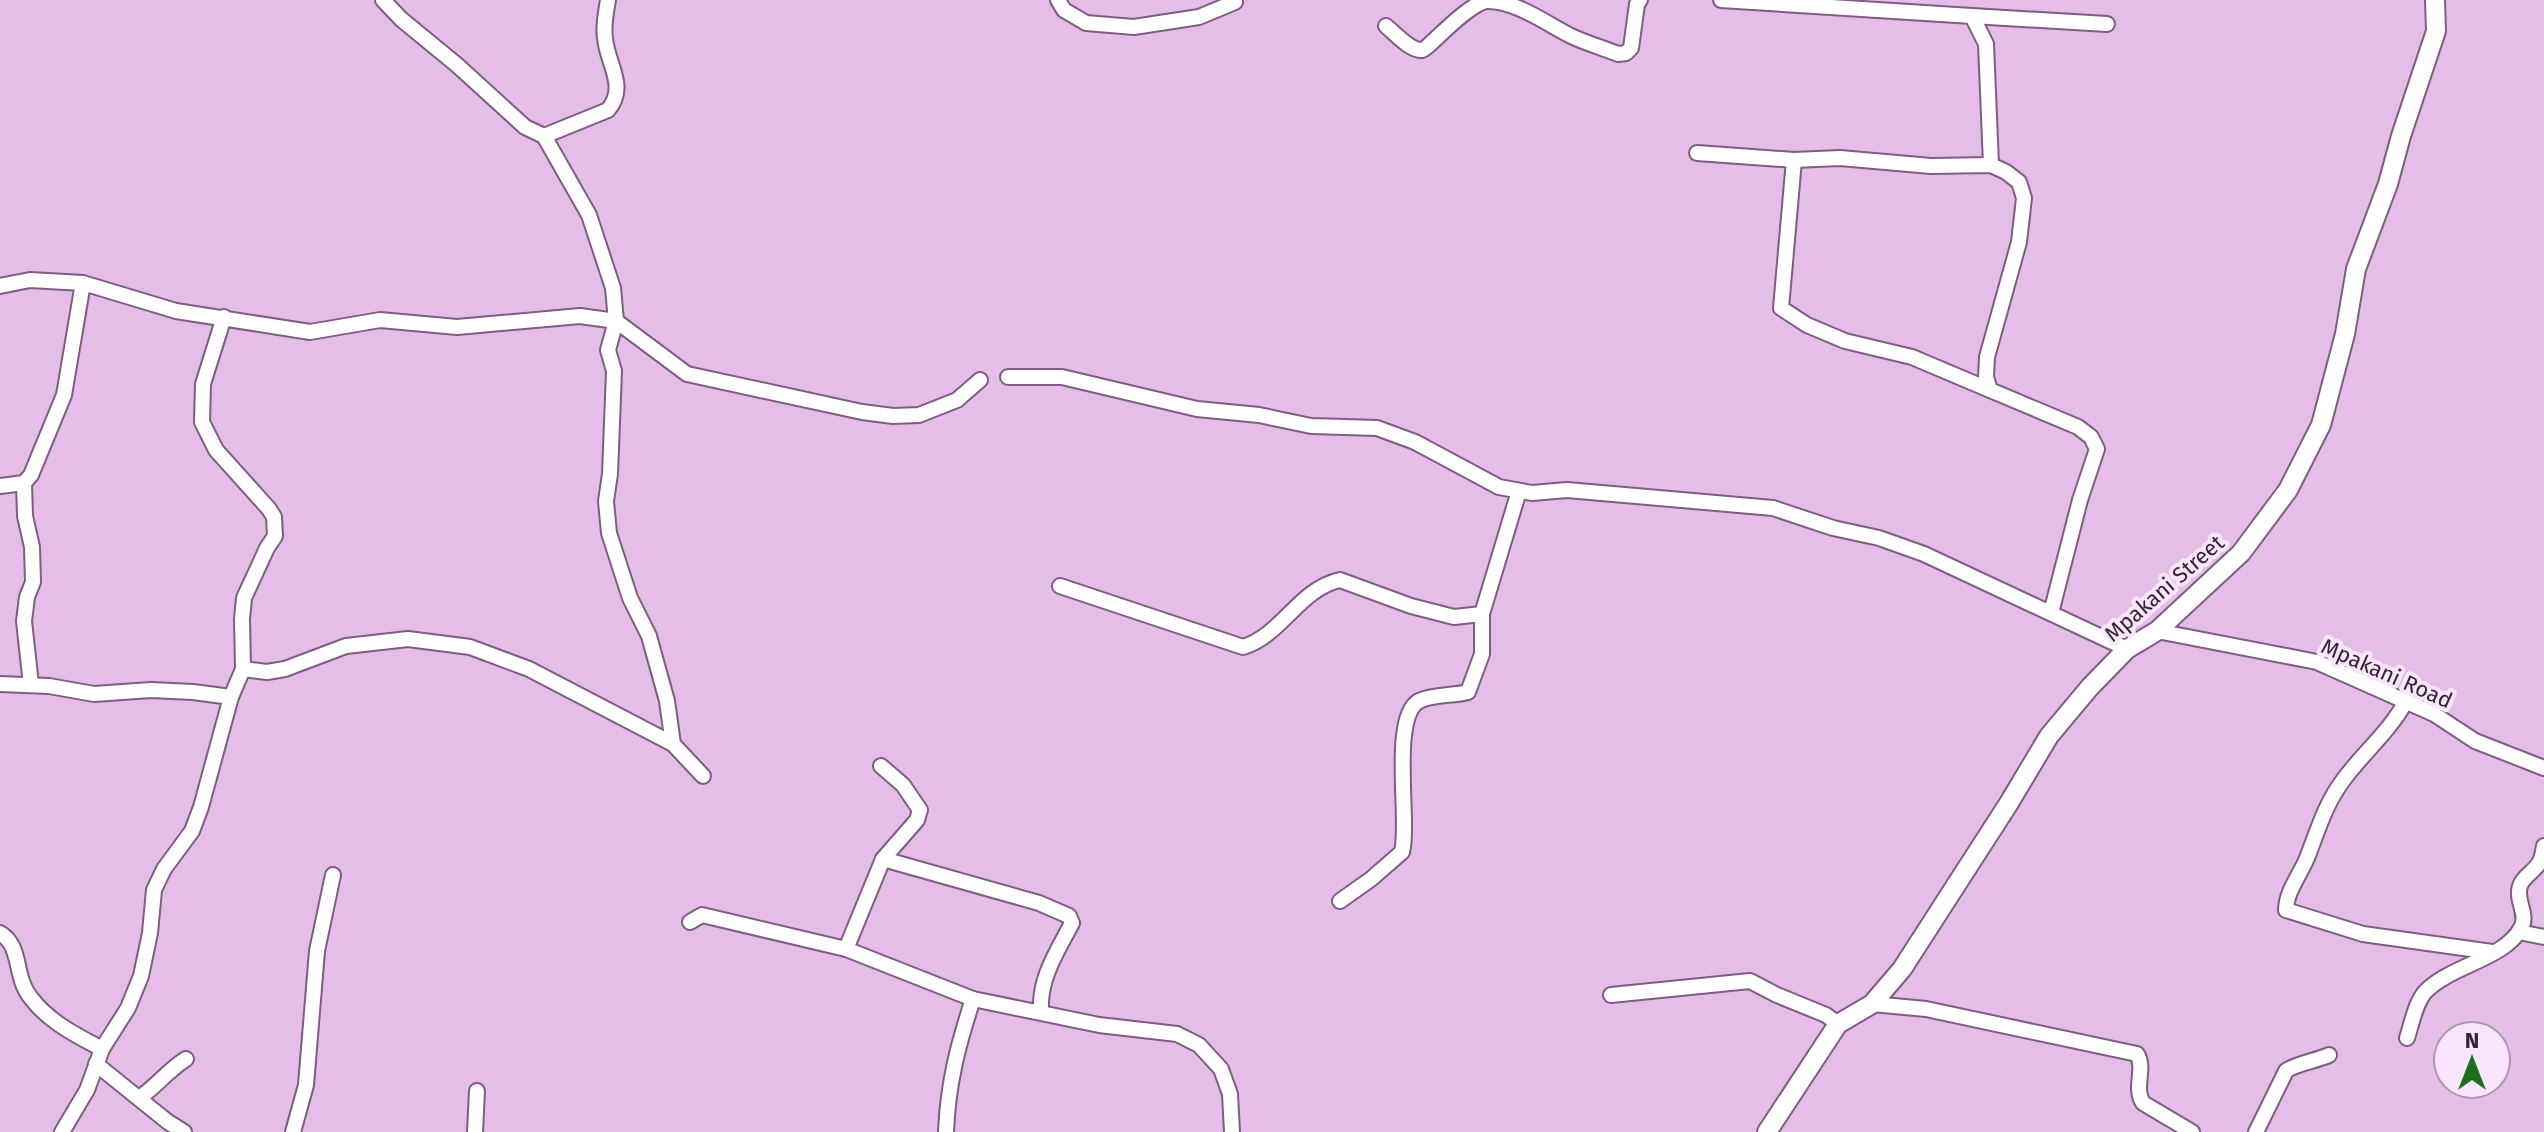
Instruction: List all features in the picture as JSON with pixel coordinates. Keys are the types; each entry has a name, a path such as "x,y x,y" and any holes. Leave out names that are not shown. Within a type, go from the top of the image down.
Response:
{"street":[{"path":"383,0 525,127 544,136 589,215 613,288 616,321 608,350 614,371 606,501 609,533 630,598 649,636 667,701 673,744"},
{"path":"544,136 612,106 618,89 605,42 608,0"},
{"path":"1058,0 1064,10 1086,23 1134,27 1199,17 1235,2"},
{"path":"1386,26 1412,47 1427,49 1442,31 1474,6 1499,0 1618,54 1626,53 1631,48 1638,7"},
{"path":"1721,0 1840,4 2107,24"},
{"name":"Mpakani Street","path":"1767,1132 1838,1024 1872,1004 1902,969 2049,736 2127,649 2157,631 2241,553 2288,490 2321,425 2345,334 2356,269 2388,184 2436,31 2435,0"},
{"path":"1972,16 1986,44 1991,165"},
{"path":"1986,44 2002,18"},
{"path":"1697,153 1794,160 1840,158 1931,166 1991,165 2019,182 2024,198 2019,242 1987,357 1986,377 1990,390"},
{"path":"1794,160 1781,308 1807,325 1845,341 1912,357 2078,427 2091,437 2097,449 2080,500 2051,613"},
{"path":"0,286 30,280 83,283 176,311 310,332 380,320 457,327 580,316 616,321 687,374 893,416 919,415 957,400 980,380"},
{"path":"0,486 24,483 31,475 64,395 83,283"},
{"path":"62,1132 87,1090 102,1049 128,1008 141,976 150,933 154,890 164,869 195,827 231,697 243,669 244,598 275,536 269,509 216,450 202,424 203,384 224,317"},
{"path":"1008,377 1062,377 1197,409 1259,415 1311,426 1377,428 1415,442 1499,487 1519,491 1625,493 1773,508 1924,554 2127,649"},
{"path":"24,483 33,582 27,597 24,621 31,685"},
{"path":"1340,901 1402,852 1406,822 1403,750 1410,710 1425,699 1468,692 1482,654 1482,614 1519,491"},
{"path":"1060,586 1243,647 1259,642 1308,595 1340,580 1411,606 1454,617 1482,614"},
{"name":"Mpakani Road","path":"2157,631 2317,662 2434,714 2475,741 2544,768"},
{"path":"243,669 267,672 285,669 346,646 408,639 470,647 529,669 673,744 703,776"},
{"path":"0,684 94,694 151,690 231,697"},
{"path":"2406,701 2395,720 2343,779 2324,809 2307,858 2286,900 2286,910 2363,934 2492,952"},
{"path":"846,949 883,859 917,820 920,810 903,785 881,766"},
{"path":"2407,1038 2419,1001 2426,992 2504,946 2519,932 2524,924 2520,885 2541,862 2544,846"},
{"path":"883,859 1039,903 1069,916 1072,923 1045,976 1040,994 1041,1011"},
{"path":"293,1132 306,1085 317,951 333,875"},
{"path":"690,922 702,915 846,949 973,999 1099,1025 1177,1034 1199,1045 1221,1069 1230,1094 1232,1132"},
{"path":"2519,932 2544,937"},
{"path":"0,933 13,945 20,981 31,999 67,1031 102,1049"},
{"path":"1611,995 1750,981 1826,1015 1838,1024"},
{"path":"946,1132 948,1093 955,1055 973,999"},
{"path":"1872,1004 1939,1012 2137,1054 2141,1062 2138,1095 2143,1103 2192,1132"},
{"path":"2256,1132 2289,1067 2310,1064 2329,1055"},
{"path":"139,1098 186,1059"},
{"path":"96,1064 184,1132"},
{"path":"475,1132 477,1091"}]}
